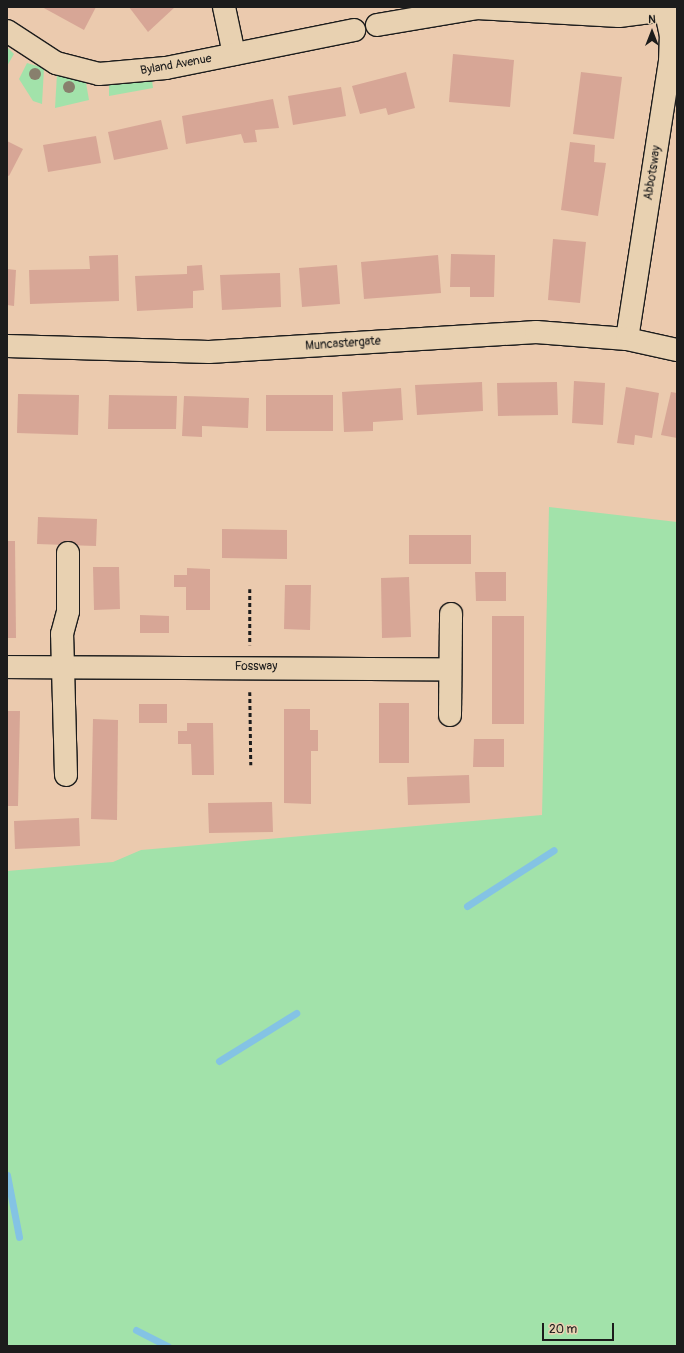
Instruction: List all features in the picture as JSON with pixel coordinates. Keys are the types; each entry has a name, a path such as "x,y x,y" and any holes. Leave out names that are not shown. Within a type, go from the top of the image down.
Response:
{"street":[{"path":"224,7 234,54"},
{"path":"377,25 477,8 619,16 665,8"},
{"name":"Abbotsway","path":"627,339 674,34 665,8"},
{"name":"Byland Avenue","path":"7,30 56,63 99,74 166,68 354,30"},
{"name":"Muncastergate","path":"7,346 202,352 502,332 627,339 677,350"},
{"path":"66,775 67,724 62,667 68,553"},
{"path":"450,716 451,614"},
{"name":"Fossway","path":"7,667 450,669"}],"green space":[{"path":"7,47 14,54 7,66"},
{"path":"27,63 44,68 42,104 33,101 19,79"},
{"path":"57,74 86,83 89,100 55,108"},
{"path":"152,80 153,88 109,96 109,83"},
{"path":"549,507 677,522 677,1346 7,1346 7,871 113,862 141,850 542,815"}],"building":[{"path":"42,7 96,7 84,30"},
{"path":"129,7 175,7 148,32"},
{"path":"453,54 514,60 510,107 449,102"},
{"path":"406,72 415,108 388,115 386,108 360,114 352,86"},
{"path":"581,72 622,77 614,139 573,134"},
{"path":"341,87 346,116 293,125 288,96"},
{"path":"273,99 279,128 255,130 257,142 244,143 241,134 186,144 182,116"},
{"path":"161,120 168,149 114,160 108,132"},
{"path":"96,136 101,163 48,172 43,145"},
{"path":"7,141 23,149 9,176 7,175"},
{"path":"570,142 595,145 594,162 606,163 598,216 561,210"},
{"path":"553,239 586,242 580,303 548,300"},
{"path":"451,254 495,255 494,297 470,297 470,287 450,287"},
{"path":"118,255 119,301 30,304 29,270 90,269 89,256"},
{"path":"438,255 441,293 364,299 361,262"},
{"path":"202,265 204,290 193,291 193,308 137,311 135,276 187,274 187,266"},
{"path":"337,265 340,304 302,307 299,268"},
{"path":"7,269 16,270 14,306 7,305"},
{"path":"280,273 281,307 222,310 220,275"},
{"path":"574,381 605,383 603,425 572,423"},
{"path":"482,382 483,411 417,415 415,385"},
{"path":"557,382 558,415 498,416 497,383"},
{"path":"626,387 659,393 652,438 635,435 634,445 617,443"},
{"path":"401,388 403,420 373,422 373,431 344,432 342,392"},
{"path":"671,392 677,393 677,438 661,435"},
{"path":"18,394 79,395 78,435 17,433"},
{"path":"109,395 177,396 176,429 108,429"},
{"path":"266,395 333,395 333,431 266,431"},
{"path":"184,396 249,398 248,428 202,426 202,437 182,436"},
{"path":"38,517 97,519 96,546 37,544"},
{"path":"222,529 287,530 287,559 222,558"},
{"path":"409,535 471,535 471,564 409,564"},
{"path":"7,541 15,541 16,638 7,638"},
{"path":"93,567 119,567 120,609 94,610"},
{"path":"187,568 210,569 210,610 186,610 186,587 174,587 174,575 187,575"},
{"path":"475,572 506,572 506,601 476,601"},
{"path":"409,577 411,637 382,638 381,578"},
{"path":"285,585 311,585 310,630 284,629"},
{"path":"140,615 169,616 169,633 140,633"},
{"path":"492,616 524,616 524,724 492,724"},
{"path":"379,703 409,703 409,763 379,763"},
{"path":"139,704 167,704 167,723 139,723"},
{"path":"284,709 310,709 310,730 318,730 318,751 311,751 311,804 284,803"},
{"path":"7,711 20,711 18,806 7,806"},
{"path":"93,719 118,720 117,820 91,819"},
{"path":"187,723 213,723 214,775 192,775 191,744 178,744 178,731 187,731"},
{"path":"474,739 504,739 504,767 473,767"},
{"path":"469,775 470,803 408,805 407,777"},
{"path":"272,802 273,832 209,833 208,803"},
{"path":"79,818 80,846 15,849 14,821"}],"waterway":[{"path":"467,906 554,850"},
{"path":"219,1061 296,1013"},
{"path":"7,1175 19,1237"},
{"path":"136,1330 168,1346"}]}
